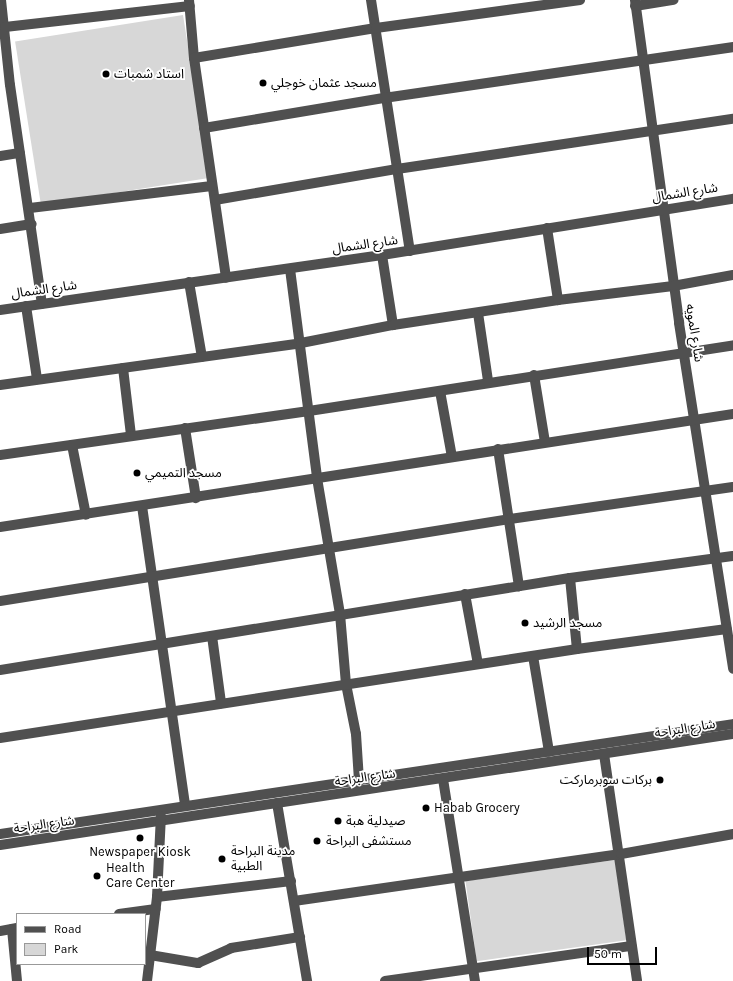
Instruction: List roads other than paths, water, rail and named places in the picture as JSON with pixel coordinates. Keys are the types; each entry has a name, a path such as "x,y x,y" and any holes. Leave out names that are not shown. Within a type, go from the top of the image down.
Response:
{"street":[{"path":"1,0 5,86 20,153 30,208 42,304"},
{"path":"371,0 376,28 384,98 410,251"},
{"path":"194,58 376,28 580,0"},
{"path":"635,3 674,0"},
{"path":"3,22 189,3 194,58 226,278"},
{"name":"شارع المويه","path":"635,3 654,130 673,286 733,669"},
{"path":"204,128 384,98 643,62 733,47"},
{"path":"215,200 397,169 733,118"},
{"path":"0,156 20,153"},
{"path":"30,208 212,186"},
{"name":"شارع الشمال","path":"0,310 410,251 733,199"},
{"path":"0,229 32,224"},
{"path":"547,228 558,300"},
{"path":"382,255 393,325"},
{"path":"290,269 301,343 317,478 340,614 346,684 356,734 359,781"},
{"path":"0,385 301,343 393,325 558,300 673,286 733,275"},
{"path":"189,282 202,357"},
{"path":"26,306 37,379"},
{"path":"478,313 488,381"},
{"path":"0,455 131,435 309,411 440,391 488,381 733,345"},
{"path":"123,368 131,435"},
{"path":"534,375 546,442"},
{"path":"440,391 452,457"},
{"path":"0,527 86,515 498,449 733,414"},
{"path":"185,428 196,498"},
{"path":"72,445 86,515"},
{"path":"498,449 510,519 519,586"},
{"path":"0,601 510,519 733,487"},
{"path":"142,506 163,644 170,711 185,806"},
{"path":"0,670 465,594 733,556"},
{"path":"570,578 577,648"},
{"path":"465,594 478,664"},
{"path":"0,738 221,703 284,696 346,684 577,648 727,629"},
{"path":"212,636 221,703"},
{"path":"533,656 549,752"},
{"name":"شارع البراحة","path":"0,834 733,724"},
{"name":"شارع البراحة","path":"0,845 733,734"},
{"path":"604,754 621,854 637,981"},
{"path":"443,779 460,878 475,981"},
{"path":"277,802 307,981"},
{"path":"148,981 157,897 161,810"},
{"path":"294,901 621,854 733,834"},
{"path":"157,897 291,882"},
{"path":"126,913 156,909"},
{"path":"0,931 14,929 16,964"},
{"path":"150,955 198,963 235,947 300,937"},
{"path":"385,981 632,946"},
{"path":"16,965 17,981"}],"place":[{"name":"استاد شمبات","path":"106,74"},
{"name":"مسجد عثمان خوجلي","path":"263,83"},
{"name":"مسجد التميمي","path":"137,473"},
{"name":"مسجد الرشيد","path":"525,623"},
{"name":"بركات سوبرماركت","path":"660,780"},
{"name":"Habab Grocery","path":"426,808"},
{"name":"صيدلية هبة","path":"338,821"},
{"name":"Newspaper Kiosk","path":"140,838"},
{"name":"مستشفى البراحة","path":"317,841"},
{"name":"مدينة البراحة الطبية","path":"222,859"},
{"name":"Health Care Center","path":"97,876"}]}
